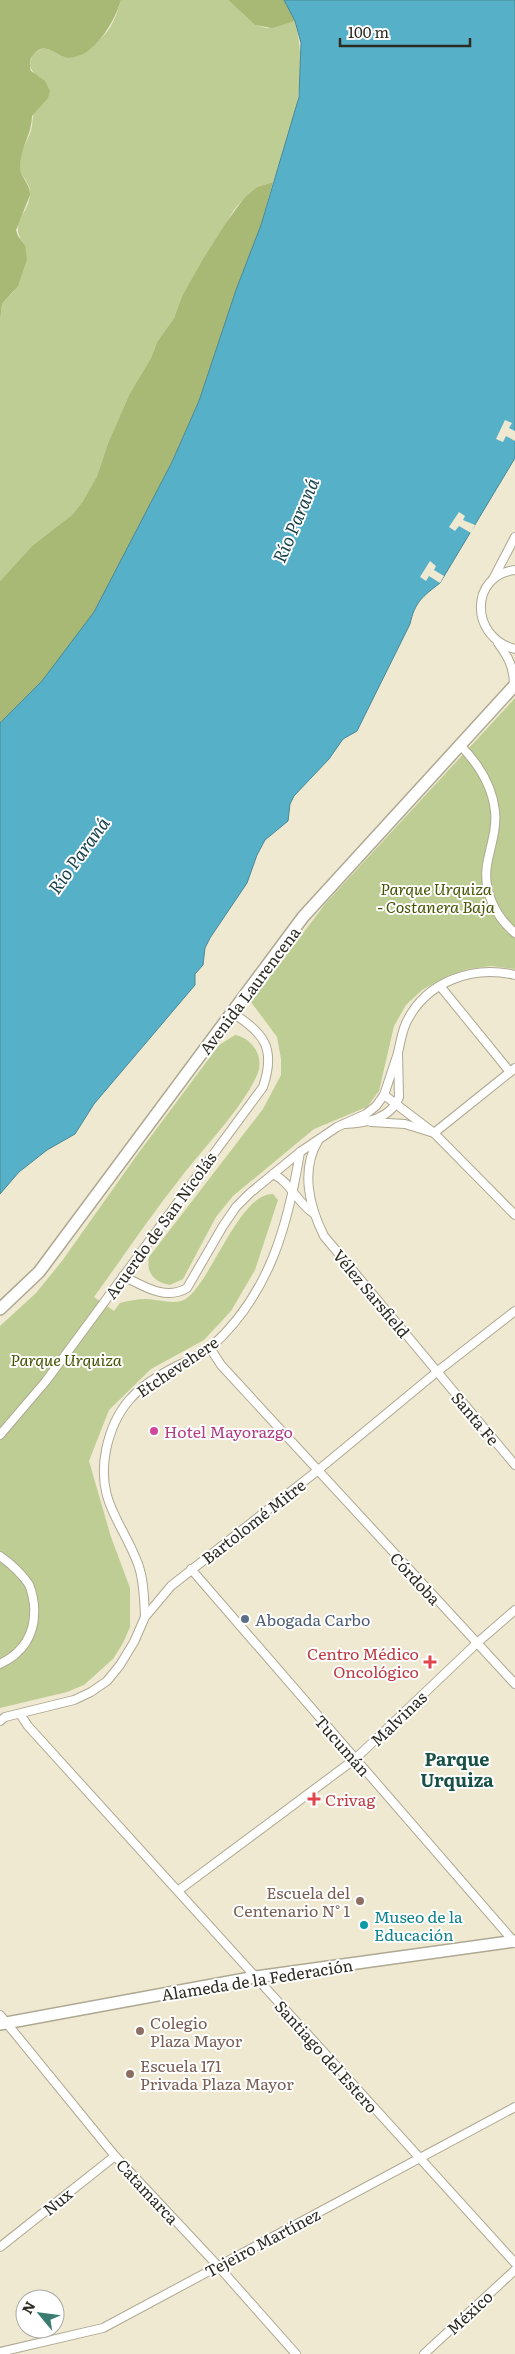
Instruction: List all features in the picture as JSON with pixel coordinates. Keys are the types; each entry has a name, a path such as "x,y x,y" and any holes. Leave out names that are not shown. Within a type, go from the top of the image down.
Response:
{"street":[{"path":"514,686 514,670 511,662 487,631 482,619 481,606 484,593 515,537"},
{"path":"491,582 500,574 515,570"},
{"path":"495,640 515,649"},
{"name":"Avenida Laurencena","path":"0,1309 39,1272 320,897 514,686"},
{"path":"459,744 474,758 480,768 492,799 494,831 487,864 488,891 500,917 515,933"},
{"path":"123,1276 160,1293 179,1293 187,1288 236,1207 300,1152 345,1124 366,1114 384,1095 406,1023 414,1010 440,986 459,976 476,972 502,972 515,975"},
{"path":"434,1133 512,1070 440,986"},
{"name":"Acuerdo de San Nicolás","path":"0,1435 46,1381 263,1087 270,1057 267,1045 259,1033 232,1012"},
{"path":"366,1122 386,1113 396,1104 399,1097 398,1052"},
{"path":"384,1095 413,1114 434,1133 515,1215"},
{"path":"345,1124 366,1122 404,1124 434,1133"},
{"name":"Vélez Sarsfield","path":"319,1140 310,1159 309,1190 313,1212 324,1236 438,1371"},
{"name":"Etchevehere","path":"145,1617 142,1579 138,1564 113,1514 107,1497 103,1477 106,1451 118,1418 140,1387 210,1348 249,1306 264,1280 293,1194 300,1152"},
{"name":"Vélez Sarsfield","path":"273,1174 286,1183 293,1194 313,1212"},
{"name":"Bartolomé Mitre","path":"2,1719 74,1700 91,1692 107,1681 120,1665 134,1642 145,1617 162,1595 191,1569 317,1471 438,1371 515,1311"},
{"name":"Córdoba","path":"210,1348 221,1365 317,1471 515,1684"},
{"name":"Santa Fe","path":"438,1371 515,1464"},
{"path":"0,1556 28,1584 33,1597 34,1627 29,1639 20,1651 0,1664"},
{"name":"Tucumán","path":"191,1569 514,1942"},
{"name":"Malvinas","path":"179,1890 355,1759 477,1643 515,1610"},
{"name":"Santiago del Estero","path":"20,1714 28,1726 179,1890 515,2263"},
{"name":"Alameda de la Federación","path":"3,2020 256,1977 514,1942"},
{"name":"Catamarca","path":"3,2020 115,2156 218,2266 296,2354"},
{"name":"Tejeiro Martínez","path":"0,2352 103,2328 515,2107"},
{"name":"Nux","path":"0,2248 115,2156"},
{"name":"México","path":"424,2354 515,2270"}],"green space":[{"path":"0,0 121,0 114,18 102,37 86,52 68,58 43,48 36,52 30,60 31,71 45,81 50,91 48,98 32,116 22,153 20,170 29,187 30,195 16,230 25,245 27,259 18,286 2,304 0,322"},
{"path":"121,0 228,0 255,25 267,28 295,21 299,41 300,82 293,123 273,182 257,187 234,210 182,296 174,318 157,342 151,358 130,393 108,443 97,476 83,501 72,515 33,545 0,581 0,322 2,304 14,291 25,245 20,237 18,224 27,207 30,192 29,186 20,170 19,159 31,131 35,111 35,75 29,65 33,54 43,48 70,58 90,49 109,29 115,19"},
{"path":"228,0 284,0 295,21 272,28 255,25"},
{"path":"273,182 261,225 236,290 199,401 172,462 94,612 42,681 0,723 0,581 33,545 72,515 83,501 97,476 108,443 130,393 151,358 157,342 174,318 182,296 201,262 244,198 257,187"},
{"name":"Parque Urquiza - Costanera Baja","path":"515,698 515,969 491,966 468,969 447,976 422,990 406,1005 394,1026 379,1091 367,1107 314,1129 233,1196 216,1217 183,1279 170,1285 160,1282 150,1272 149,1257 263,1109 281,1075 281,1059 277,1037 251,1002 325,904"},
{"name":"Parque Urquiza","path":"235,1035 252,1044 258,1056 259,1069 251,1087 233,1113 159,1206 94,1297 114,1311 120,1303 136,1300 181,1301 191,1295 201,1282 247,1209 260,1198 273,1194 278,1200 255,1270 231,1311 204,1340 151,1369 109,1410 89,1461 111,1537 130,1588 130,1627 123,1643 113,1659 84,1685 67,1692 0,1708 0,1326 36,1293 62,1261 137,1155 219,1045"}],"water":[{"name":"Río Paraná","path":"284,0 515,0 515,458 440,583 424,596 414,610 410,624 357,731 343,739 329,759 294,796 290,804 288,821 265,840 257,855 247,883 205,948 203,965 195,974 195,985 94,1104 75,1134 47,1150 19,1172 0,1194 0,723 42,681 94,612 172,462 199,401 236,290 261,225 299,97 301,43 295,21"}],"pier":[{"path":"505,420 512,423 509,428 515,431 515,441 506,436 503,442 496,439"},
{"path":"459,512 465,516 463,520 475,525 471,533 459,526 455,531 449,527"},
{"path":"430,561 436,566 434,570 444,576 440,583 429,576 426,581 420,577"}],"place":[{"name":"Hotel Mayorazgo","path":"154,1431"},
{"name":"Abogada Carbo","path":"245,1619"},
{"name":"Centro Médico Oncológico","path":"430,1662"},
{"name":"Crivag","path":"314,1799"},
{"name":"Escuela del Centenario N° 1","path":"360,1901"},
{"name":"Museo de la Educación","path":"364,1925"},
{"name":"Colegio Plaza Mayor","path":"140,2031"},
{"name":"Escuela 171 Privada Plaza Mayor","path":"130,2074"}],"district":[{"name":"Parque Urquiza","path":"457,1768"}]}
